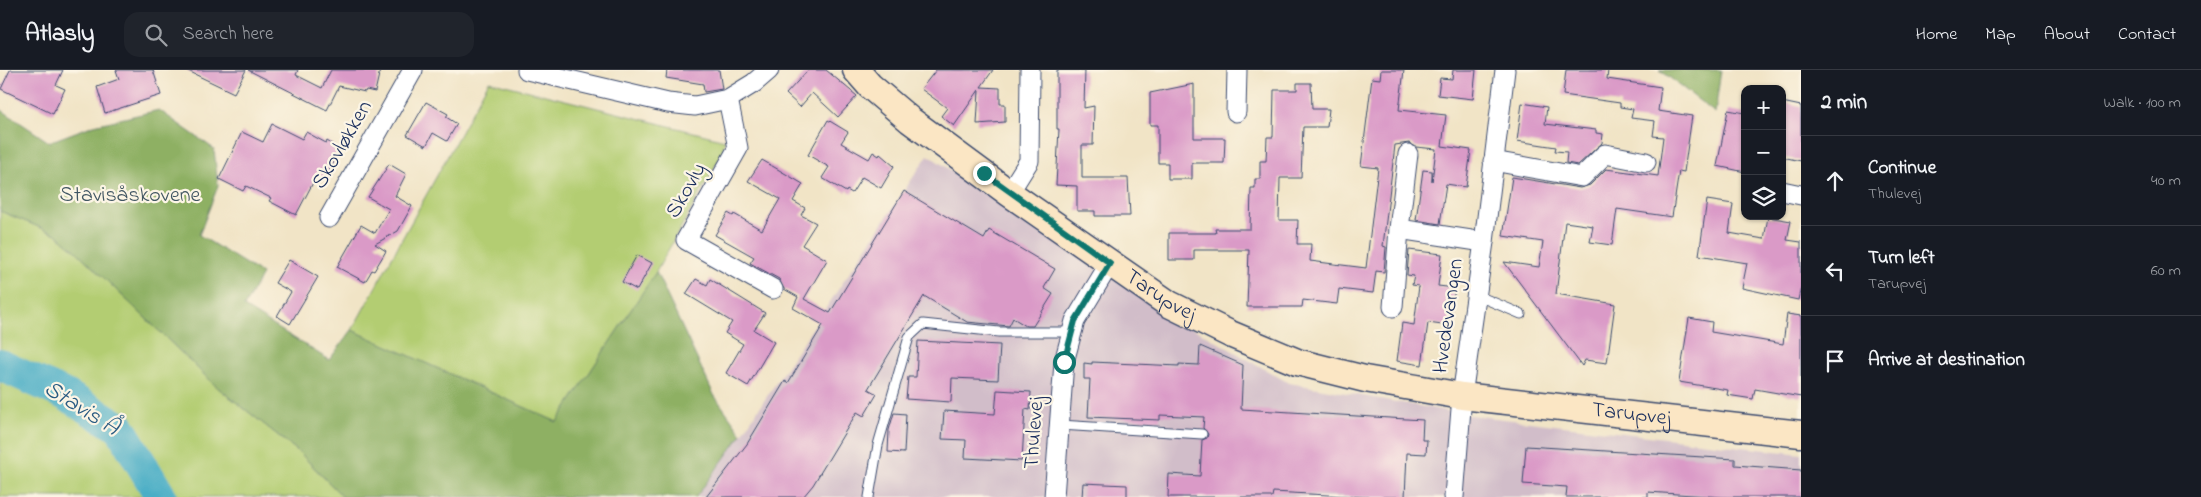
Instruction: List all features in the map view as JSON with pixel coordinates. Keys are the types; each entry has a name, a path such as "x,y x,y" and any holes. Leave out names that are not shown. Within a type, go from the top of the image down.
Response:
{"street":[{"name":"Skovløkken","path":"329,218 412,70"},
{"path":"527,70 668,103 695,106 728,99 754,83 769,70"},
{"name":"Tarupvej","path":"856,70 870,86 910,120 1009,193 1169,304 1230,334 1297,362 1365,379 1462,396 1801,434"},
{"path":"1009,193 1029,161 1030,70"},
{"path":"1236,112 1237,70"},
{"name":"Hvedevangen","path":"1462,396 1484,242 1505,70"},
{"name":"Skovly","path":"728,99 738,148 686,240 773,288"},
{"path":"1394,307 1399,229 1408,154"},
{"path":"1493,161 1582,176 1605,154 1646,162"},
{"path":"1786,192 1801,195"},
{"name":"Hvedevangen","path":"1399,229 1484,242"},
{"name":"Thulevej","path":"1054,497 1064,362 1075,321 1110,263"},
{"path":"1454,497 1462,396"}],"lane":[{"path":"1476,295 1521,314"},
{"path":"869,497 878,445 909,337 923,324 999,332 1072,332"},
{"path":"1060,425 1202,434"}],"shaded area":[{"path":"928,155 1164,312 1289,383 1470,415 1801,454 1801,497 696,497 742,434"}],"green space":[{"path":"1660,70 1721,70 1715,113"},
{"path":"489,81 725,140 722,154 656,272 557,422 352,330"},
{"name":"Stavisåskovene","path":"0,109 49,142 94,125 159,110 214,149 218,186 199,235 262,274 244,307 329,360 352,330 557,422 656,272 714,395 742,434 696,497 343,497 299,452 217,387 56,234 0,211"},
{"path":"0,211 56,234 217,387 299,452 343,497 0,497"}],"building":[{"path":"10,70 63,70 56,85 65,89 53,114 1,89"},
{"path":"116,70 153,70 161,95 105,113 97,87 119,79"},
{"path":"186,70 246,70 234,93"},
{"path":"248,70 298,70 296,75 322,88 331,70 380,70 375,92 366,90 365,92 339,86 327,110"},
{"path":"667,70 719,70 722,89 704,92 703,84 666,78"},
{"path":"808,70 826,70 857,96 838,117 812,93 800,107 786,94"},
{"path":"936,70 993,70 981,87 1000,88 1000,104 1005,104 1005,122 977,124 979,90 954,126 941,116 947,108 921,89"},
{"path":"1057,70 1085,70 1084,108 1094,106 1093,145 1082,145 1082,178 1128,178 1130,216 1095,216 1095,211 1077,211 1077,186 1056,185 1059,129 1057,129"},
{"path":"1381,70 1404,70 1399,110 1446,115 1442,146 1471,150 1466,187 1446,184 1440,224 1416,220 1423,170 1432,171 1432,181 1436,149 1416,147 1409,143 1395,145 1383,246 1386,247 1384,272 1376,271 1373,293 1339,289 1337,304 1303,300 1302,307 1247,307 1249,250 1194,250 1194,260 1169,260 1169,233 1216,233 1215,229 1250,229 1251,188 1255,188 1255,179 1260,179 1260,161 1266,161 1267,137 1273,137 1274,90 1297,90 1297,83 1311,83 1312,109 1329,109 1327,127 1303,127 1301,178 1280,178 1279,220 1298,220 1297,244 1311,244 1310,261 1366,268 1378,168 1361,166 1372,78 1380,79"},
{"path":"1453,70 1476,70 1473,99 1438,95 1440,78 1452,79"},
{"path":"1566,70 1608,70 1607,79 1661,87 1658,111 1692,116 1684,172 1679,171 1672,217 1617,209 1612,245 1590,242 1593,226 1565,222 1556,294 1615,304 1607,363 1585,360 1582,366 1504,262 1539,267 1543,242 1503,236 1512,177 1580,188 1590,185 1606,169 1658,176 1663,137 1653,136 1655,121 1631,118 1633,109 1620,107 1620,103 1563,95"},
{"path":"1194,84 1194,138 1225,138 1224,163 1192,163 1192,179 1168,179 1168,163 1158,163 1158,125 1150,125 1150,93"},
{"path":"426,102 448,114 446,117 457,124 447,141 433,133 426,146 407,135"},
{"path":"1522,103 1547,107 1545,124 1596,130 1596,133 1603,134 1602,143 1578,165 1566,163 1567,152 1555,151 1556,147 1517,141"},
{"path":"1786,103 1801,106 1801,161 1786,158"},
{"path":"1728,110 1741,112 1741,171 1717,166"},
{"path":"828,120 848,132 841,143 869,159 873,152 879,156 880,154 894,166 881,188 862,177 852,193 847,190 846,192 822,178 829,167 808,155"},
{"path":"272,124 302,139 306,132 326,143 327,141 341,150 323,181 316,177 296,215 269,201 271,198 246,186 243,191 219,179 242,132 263,142"},
{"path":"762,160 803,184 793,201 805,208 801,215 816,223 802,245 827,260 804,299 830,313 904,191 984,239 989,230 1055,269 1044,288 1053,294 1033,326 1026,326 1013,318 1009,326 967,322 924,296 868,389 877,394 864,416 857,412 813,485 803,497 706,497 747,444 785,381 788,383 823,325 793,308 798,297 784,289 779,279 750,263 754,257 715,235 728,213 733,216 734,214 762,230 780,199 748,181"},
{"path":"389,164 406,174 395,196 412,206 398,231 375,244 386,251 365,282 337,267 361,225 375,233 389,209 368,197"},
{"path":"1707,200 1733,204 1729,233 1764,239 1767,220 1791,221 1787,240 1801,242 1801,287 1798,300 1742,288 1747,263 1699,255"},
{"path":"1409,250 1442,254 1438,286 1455,288 1449,326 1428,323 1422,365 1397,361 1402,323 1414,325 1419,286 1412,285 1414,276 1407,275"},
{"path":"637,255 652,263 637,290 622,282"},
{"path":"289,260 318,277 290,324 277,316 291,292 275,283"},
{"path":"696,279 707,285 710,279 765,313 754,330 774,342 748,386 726,373 743,344 725,333 732,322 686,294"},
{"path":"1787,314 1801,316 1801,397 1755,389 1753,399 1727,395 1728,390 1679,382 1689,318 1712,322 1711,332 1783,344"},
{"path":"918,341 1000,345 998,380 952,378 951,402 906,399 908,377 916,377"},
{"path":"1200,346 1243,365 1241,409 1423,420 1422,440 1427,440 1426,454 1407,453 1405,497 1364,497 1273,492 1272,497 1168,497 1169,474 1200,476 1202,440 1207,438 1208,434 1203,428 1204,417 1160,415 1160,420 1088,417 1090,379 1084,379 1084,363 1199,365"},
{"path":"997,390 1031,392 1030,410 1025,409 1022,461 965,458 966,440 942,439 944,411 995,414"},
{"path":"894,413 906,414 904,453 888,452 889,430"},
{"path":"1526,446 1735,459 1735,465 1801,470 1801,497 1722,497 1648,492 1648,497 1566,497 1567,487 1523,484"},
{"path":"1083,483 1127,485 1127,497 1082,497"}],"waterway":[{"name":"Stavis Å","path":"0,365 66,395 120,428 161,497"}],"route":[{"path":"984,173 1009,193 1110,263 1075,321 1064,362"}]}
